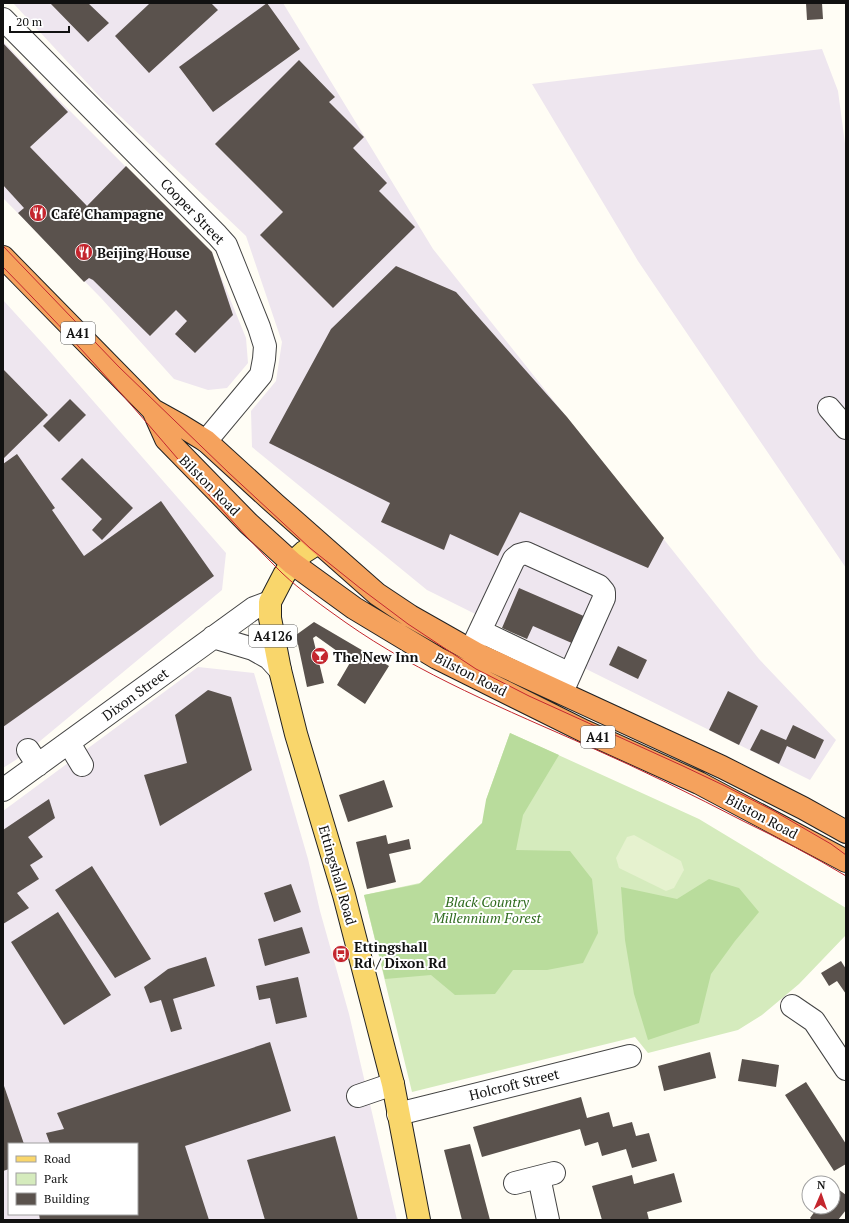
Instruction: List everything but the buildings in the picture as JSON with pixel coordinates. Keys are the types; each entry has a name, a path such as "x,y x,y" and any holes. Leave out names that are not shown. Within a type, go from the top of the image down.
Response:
{"highway":[{"name":"Bilston Road","path":"3,257 153,410 206,441 377,594 410,616 475,641 566,683 846,832"},
{"name":"Bilston Road","path":"153,410 166,439 249,524 292,563 354,608 437,658 584,731 699,783 846,861"}],"main road":[{"path":"292,563 318,542"},
{"name":"A4126","path":"270,602 292,563"},
{"name":"Ettingshall Road","path":"270,602 270,618 280,670 296,734 344,895 393,1084 419,1220"}],"street":[{"name":"Cooper Street","path":"3,19 212,229 226,245 259,327 264,346 264,359 260,375 206,441"},
{"path":"829,408 846,428"},
{"path":"475,641 514,559 519,555 526,553 599,586 604,592 604,598 566,683"},
{"name":"Dixon Street","path":"3,790 33,757 69,743 134,684 214,637 254,608 270,602"},
{"path":"214,637 253,649 269,658 280,670"},
{"path":"69,743 82,765"},
{"path":"792,1006 814,1021 846,1069"},
{"name":"Holcroft Street","path":"398,1114 630,1056"},
{"path":"358,1096 393,1084"},
{"path":"515,1183 547,1175 548,1220"}],"shaded area":[{"path":"13,3 283,3 433,249 759,659 836,740 810,780 427,590 252,447 251,411 276,381 282,342 246,236 101,98"},
{"path":"3,41 47,88 211,252 246,338 248,363 227,388 208,390 174,379 101,298 3,198"},
{"path":"822,49 838,91 846,151 846,568 638,261 532,84"},
{"path":"3,300 226,553 222,590 22,756 3,768"},
{"path":"198,667 254,673 308,859 320,911 349,1014 397,1220 3,1220 3,811"}],"green space":[{"path":"510,733 699,819 846,908 846,935 799,984 762,1015 738,1030 648,1053 635,1037 412,1092 364,895 494,867 486,800"},
{"name":"Black Country Millennium Forest","path":"510,733 559,755 523,815 516,850 570,851 592,879 598,933 583,963 547,970 513,970 495,994 455,995 431,975 385,979 364,895 419,884 482,823 486,800"},
{"path":"634,835 681,861 684,870 674,888 666,891 619,868 616,858 627,837"},
{"path":"709,879 739,888 759,912 735,941 711,974 699,1023 648,1040 634,994 625,940 621,887 677,899"}],"tram line":[{"path":"3,246 119,367 229,473 310,548 408,624 476,669 529,696 723,785 774,811 831,844 846,855"},
{"path":"3,267 94,364 213,500 264,555 289,580 329,611 403,659 434,675 667,783 821,861 846,876"}],"place":[{"name":"Café Champagne","path":"38,213"},
{"name":"Beijing House","path":"84,252"},
{"name":"The New Inn","path":"320,656"},
{"name":"Ettingshall Rd / Dixon Rd","path":"341,954"}]}
